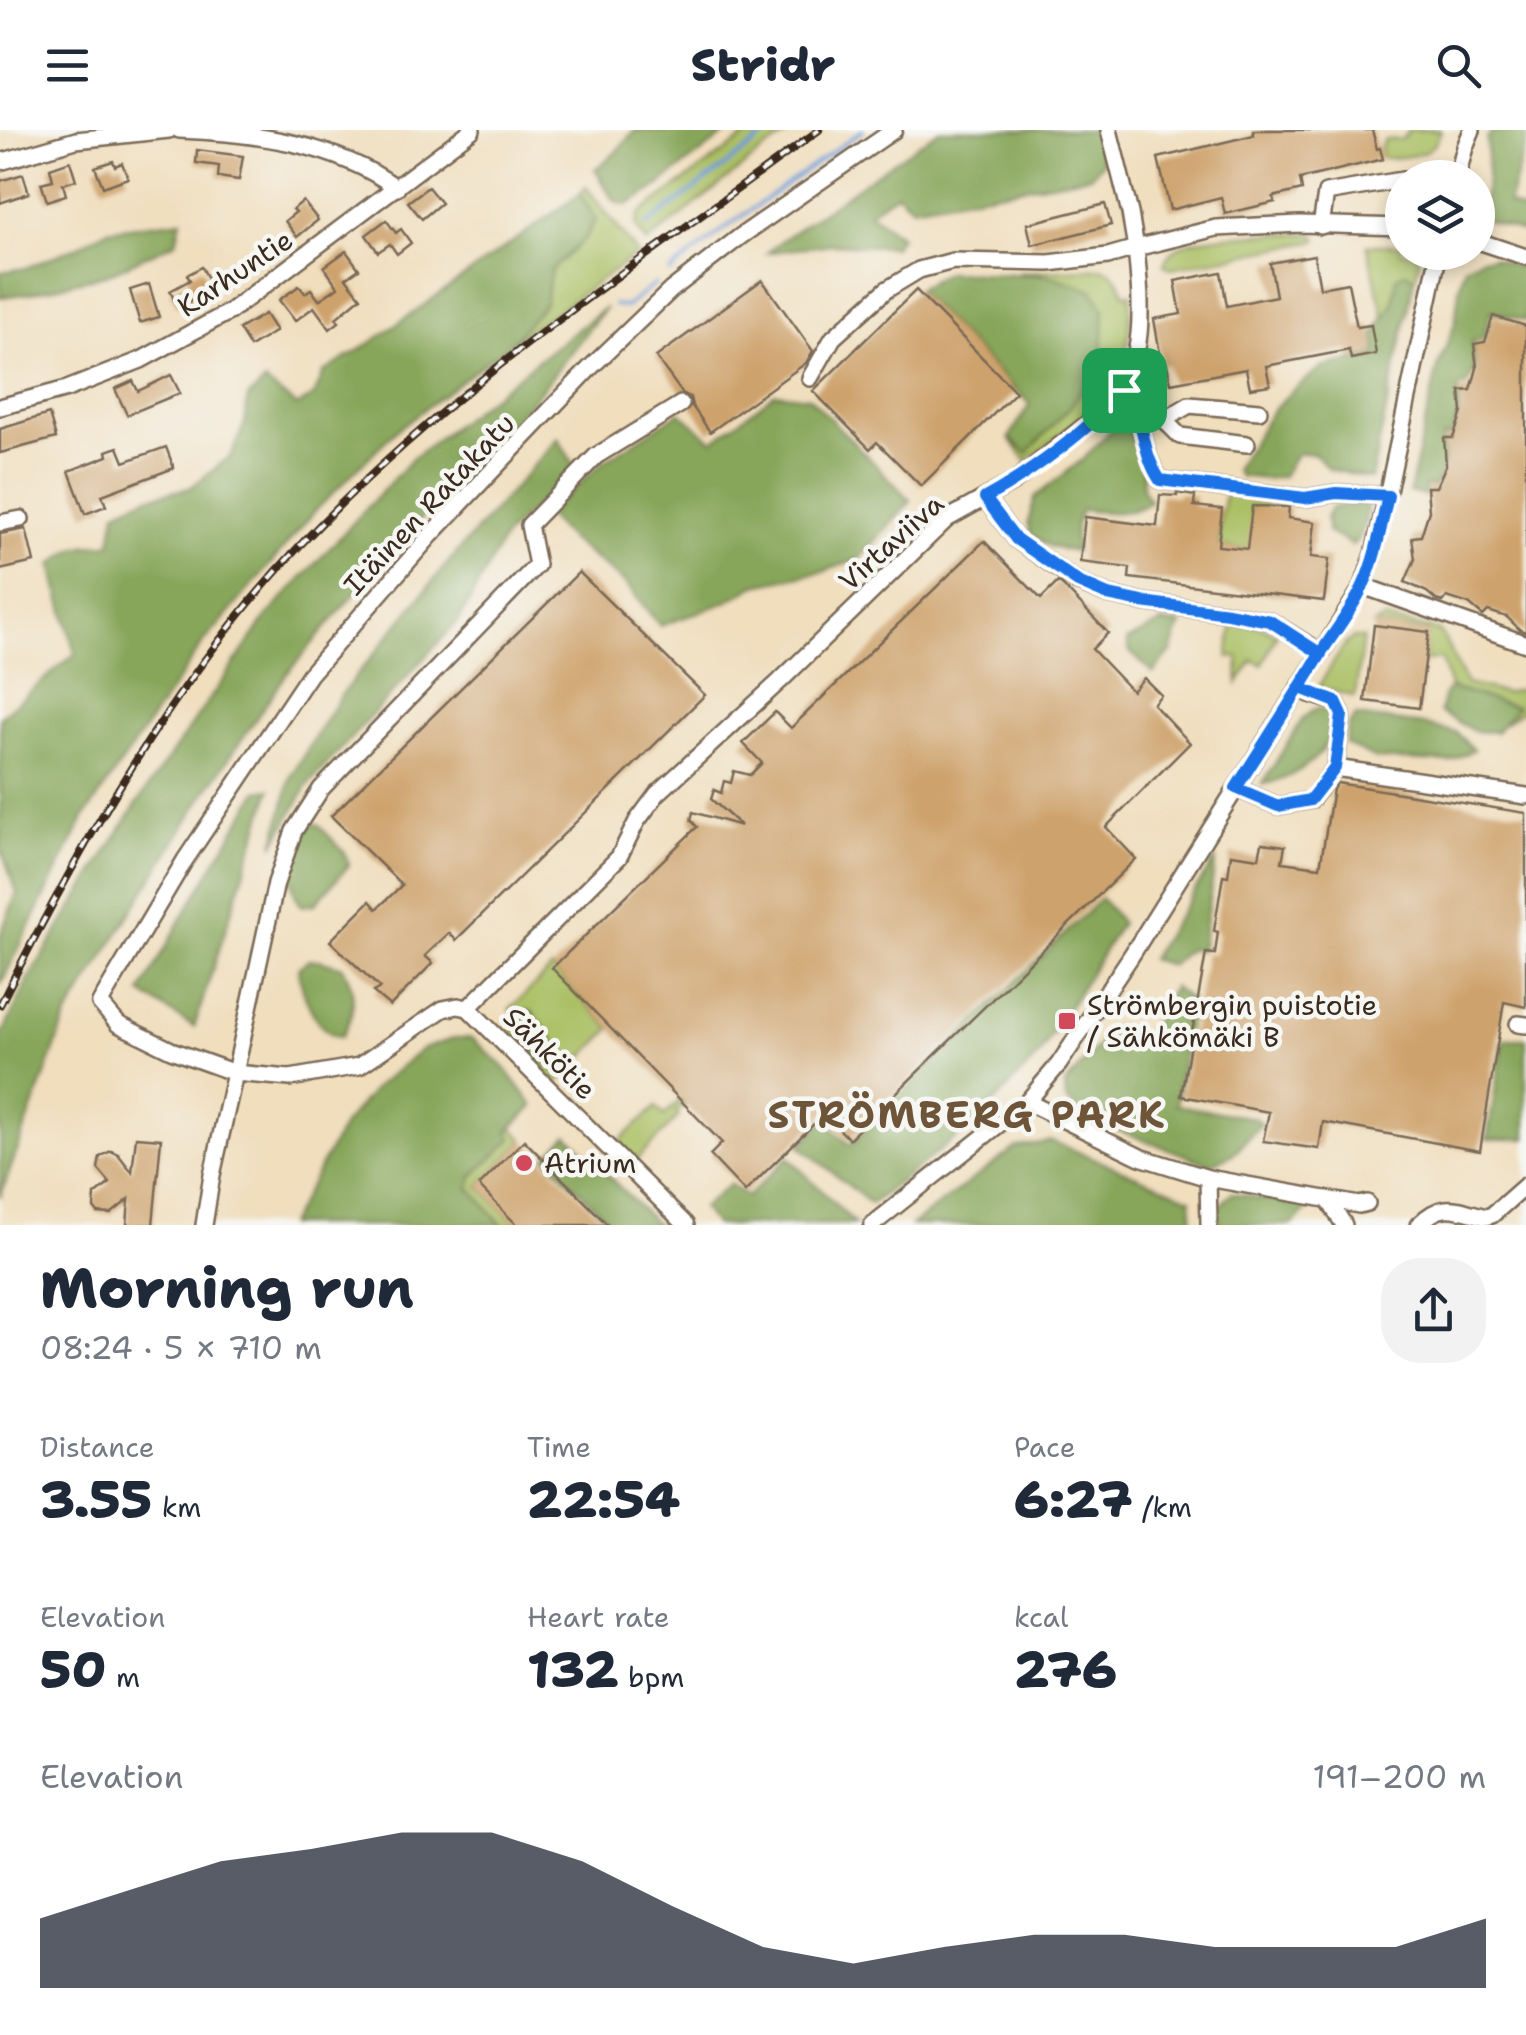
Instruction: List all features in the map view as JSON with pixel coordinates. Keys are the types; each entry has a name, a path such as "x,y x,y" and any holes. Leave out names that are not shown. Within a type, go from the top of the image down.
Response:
{"street":[{"path":"0,162 76,140 169,130"},
{"path":"179,130 272,138 312,148 377,174 397,188"},
{"name":"Karhuntie","path":"0,408 67,389 141,360 229,312 472,130"},
{"name":"Itäinen Ratakatu","path":"235,1074 171,1050 118,1024 100,1003 185,860 310,674 431,534 590,368 671,290 741,236 894,130"},
{"path":"1109,130 1130,212 1140,292 1139,336 1124,390 1136,406 1151,468 1160,480 1305,498 1336,493 1388,496"},
{"path":"1461,160 1472,130"},
{"path":"1321,226 1326,193 1385,183"},
{"path":"810,378 833,338 886,290 919,270 953,261 1049,264 1108,256 1216,228 1256,224 1385,227"},
{"path":"1495,247 1526,257"},
{"path":"872,1225 1027,1102 1059,1064 1363,586 1388,496 1436,270"},
{"name":"Virtaviiva","path":"468,1008 619,857 637,820 656,794 780,681 947,518 1015,482 1124,390"},
{"path":"204,1225 276,884 294,831 322,789 536,565 529,525 596,456 681,404"},
{"path":"1164,420 1189,405 1259,411"},
{"path":"1136,406 1152,408 1180,436 1247,444"},
{"path":"985,498 1016,539 1078,582 1108,595 1142,602 1270,621 1321,654"},
{"path":"0,523 21,519"},
{"path":"1363,586 1526,644"},
{"path":"1236,788 1278,806 1310,800 1335,768 1342,715 1336,702 1300,688"},
{"path":"1335,768 1526,796"},
{"name":"Sähkötie","path":"235,1074 290,1078 359,1066 443,1009 468,1008 686,1225"},
{"path":"1027,1102 1140,1157 1208,1178 1358,1205 1367,1202"},
{"path":"1208,1178 1209,1225"},
{"path":"1418,1225 1430,1213 1443,1208 1484,1221 1526,1185"},
{"path":"1328,1199 1344,1225"}],"green space":[{"path":"635,130 731,130 627,205 615,202 595,169"},
{"path":"755,130 795,130 647,243 636,227 639,214"},
{"path":"939,130 1096,130 1103,162 1090,176 912,207 897,193 869,212 900,236 893,247 831,244 767,253 782,240"},
{"path":"1409,130 1441,130 1426,151 1383,159 1380,148 1384,140 1402,139"},
{"path":"1494,130 1526,130 1526,143 1508,204 1526,212 1526,233 1495,223 1495,160 1487,160 1487,138"},
{"path":"586,187 638,254 511,343 545,303 551,270 584,240 596,219 580,194"},
{"path":"580,194 596,219 584,240 551,270 545,303 511,343 394,432 315,511 201,646 84,818 0,986 0,935 17,893 0,851 0,717 75,654 52,565 75,549 111,543 116,511 147,497 190,488 231,456 245,423 248,397 265,382 297,406 314,396 324,372"},
{"path":"181,220 176,242 108,274 0,297 0,272 26,268 107,230"},
{"path":"1256,234 1314,234 1318,238 1171,268 1164,265 1169,255 1189,243"},
{"path":"1367,245 1385,245 1385,270 1417,270 1415,278 1406,272 1397,277 1392,304 1384,318"},
{"path":"1495,258 1526,270 1526,321 1491,311 1483,339 1472,341 1475,368 1467,386 1458,388 1459,412 1452,436 1442,437 1444,464 1435,485 1425,486 1425,496 1409,492 1438,367 1455,323 1464,270 1495,270"},
{"path":"1103,268 1117,278 1124,294 1131,293 1125,357 1117,377 1101,398 1026,461 1009,438 1027,453 1070,407 1102,360 1104,308 1048,275 1019,272"},
{"path":"946,272 1048,275 1093,290 1104,308 1102,361 1070,407 1027,453 1009,438 1030,404 916,290"},
{"path":"1406,272 1415,278 1371,479 1328,469 1314,453 1296,454 1283,476 1239,476 1235,470 1271,412 1291,392 1321,368 1377,355 1375,333 1393,304 1397,277"},
{"path":"606,307 538,394 382,561 285,676 201,799 66,1018 0,1197 0,1039 32,973 134,808 268,615 412,459"},
{"path":"775,393 809,397 911,501 859,559 825,571 756,585 724,603 660,626 625,583 546,515 603,462 680,412 713,441"},
{"path":"1124,417 1144,466 1142,488 1150,501 1127,511 1081,510 1075,527 1075,552 1049,546 1031,534 1028,522 1035,497 1082,460"},
{"path":"558,438 575,467 505,536 459,620 308,785 274,845 291,776 341,695 446,565"},
{"path":"1227,493 1266,497 1265,507 1252,506 1251,550 1218,546"},
{"path":"1359,503 1367,507 1366,517 1352,545 1328,532 1326,517 1331,508"},
{"path":"1384,619 1439,631 1466,684 1505,693 1526,688 1526,708 1504,724 1516,707 1450,688 1441,659 1425,661 1428,632 1374,625"},
{"path":"1161,623 1181,624 1171,652 1153,673 1130,652 1127,641"},
{"path":"1233,623 1256,625 1277,634 1262,665 1253,660 1238,683 1239,658 1228,657"},
{"path":"1363,638 1355,697 1318,687 1346,643"},
{"path":"1450,688 1517,707 1496,732 1474,731 1440,712"},
{"path":"1317,708 1330,710 1332,722 1320,753 1293,774 1262,784 1304,717"},
{"path":"1355,716 1457,733 1473,750 1449,762 1376,759 1345,744"},
{"path":"271,789 194,1027 141,993 258,791"},
{"path":"318,824 344,852 349,865 315,904 302,906 293,887 293,866 309,825"},
{"path":"1216,858 1201,950 1189,949 1171,965 1150,959"},
{"path":"1101,898 1121,923 1039,1055 975,1123 871,1204 800,1146 824,1121 850,1145"},
{"path":"309,960 343,967 348,976 353,1002 341,1037 323,1027 306,999 298,968"},
{"path":"552,968 611,1029 556,1084 510,1035 518,1017 510,1009"},
{"path":"1173,987 1192,1002 1176,1105 1254,1118 1261,1124 1233,1154 1211,1165 1082,1117 1066,1099 1065,1085 1114,1026 1144,1040"},
{"path":"521,1012 533,1012 558,1047 563,1070 558,1072 542,1061 524,1039 519,1022"},
{"path":"455,1038 472,1038 504,1067 534,1106 508,1131 512,1139 473,1176 470,1188 502,1225 288,1225 344,1124 375,1088 422,1049"},
{"path":"1504,1039 1526,1039 1526,1139 1487,1139"},
{"path":"680,1100 685,1105 676,1112 678,1117 636,1161 617,1143 656,1107 664,1116"},
{"path":"512,1127 524,1140 479,1186 517,1225 502,1225 470,1187 472,1176 512,1139 507,1131"},
{"path":"568,1135 658,1225 613,1225 546,1157"},
{"path":"1051,1141 1191,1198 1193,1225 912,1225 1015,1148"},
{"path":"788,1157 855,1224 715,1225 702,1208 730,1184 747,1197"},
{"path":"1231,1193 1310,1206 1292,1225 1219,1225 1218,1208"}],"building":[{"path":"1253,130 1372,130 1383,159 1300,179 1302,190 1273,197 1275,202 1225,214 1221,197 1170,210 1158,158 1254,135"},
{"path":"197,150 243,156 239,180 218,177 219,166 196,163"},
{"path":"70,161 76,180 63,184 66,195 47,201 41,183 53,180 50,168"},
{"path":"113,161 115,166 122,163 128,178 103,187 95,167"},
{"path":"23,174 29,193 0,203 0,181"},
{"path":"428,187 441,203 422,219 408,202"},
{"path":"303,201 318,220 297,237 285,221"},
{"path":"1105,204 1111,225 1032,245 1027,224"},
{"path":"386,220 396,233 401,229 411,243 397,254 390,244 378,252 366,235"},
{"path":"346,251 359,269 346,278 361,297 336,318 339,322 330,329 314,307 295,321 279,300 299,286 305,293 311,289 319,300 338,287 324,267"},
{"path":"1314,255 1320,288 1348,283 1357,327 1371,325 1376,354 1351,359 1349,350 1266,366 1270,385 1250,388 1246,369 1171,383 1167,364 1162,365 1154,319 1181,314 1175,281 1221,272 1227,306 1276,296 1270,263"},
{"path":"202,267 213,289 178,307 170,291 190,280 187,275"},
{"path":"762,280 813,351 806,363 710,432 690,397 682,393 656,357"},
{"path":"149,284 159,317 140,323 130,290"},
{"path":"916,290 1016,392 921,486 877,442 870,449 813,391"},
{"path":"265,314 276,331 250,347 239,329"},
{"path":"1493,316 1526,326 1526,632 1507,617 1488,611 1483,616 1469,604 1447,597 1443,602 1436,600 1405,582 1415,559 1412,537 1421,536 1429,511 1427,487 1436,487 1446,465 1444,438 1453,438 1462,412 1460,391 1471,390 1477,368 1474,344 1485,342"},
{"path":"171,375 180,393 127,415 115,389 133,381 138,391"},
{"path":"49,414 56,438 0,453 0,429"},
{"path":"118,447 124,462 166,447 174,468 102,495 106,506 85,514 69,471 108,456 107,451"},
{"path":"1160,495 1195,496 1194,506 1222,509 1218,546 1247,549 1252,506 1289,507 1288,518 1315,522 1311,557 1329,559 1324,601 1129,578 1130,568 1080,562 1085,517 1157,526"},
{"path":"26,529 34,562 0,570 0,534"},
{"path":"984,541 1041,599 1058,582 1063,586 1108,633 1092,649 1132,691 1144,678 1161,695 1153,704 1190,743 1106,827 1136,859 849,1139 824,1114 745,1192 710,1155 722,1143 552,968 697,827 691,820 693,812 741,826 711,799 714,790 721,793 724,781 731,783 734,771 750,775 762,763 743,743 775,712 791,728"},
{"path":"579,572 705,695 456,940 449,933 425,956 433,963 390,1006 373,992 380,988 330,941 370,901 377,909 402,885 331,816"},
{"path":"1374,625 1429,632 1419,708 1365,701"},
{"path":"1337,783 1526,813 1526,1007 1504,1002 1480,1151 1323,1122 1319,1149 1263,1141 1269,1112 1181,1096 1206,953 1215,954 1218,932 1214,931 1223,875 1228,876 1231,854 1259,858 1262,843 1285,846 1282,862 1320,867"},
{"path":"136,1137 161,1139 153,1225 127,1225 129,1199 111,1214 98,1213 94,1208 95,1195 110,1183 98,1169 100,1157 111,1151 118,1154 132,1172"},
{"name":"Atrium","path":"524,1140 608,1225 517,1225 479,1186"}],"waterway":[{"path":"647,225 773,130"},
{"path":"670,272 863,130"},
{"path":"614,305 626,307 655,284"}],"railway":[{"path":"0,1005 99,821 174,702 259,591 306,539 364,481 489,374 819,130"}],"place":[{"name":"Strömbergin puistotie / Sähkömäki B","path":"1067,1021"},
{"name":"Atrium","path":"524,1163"}],"district":[{"name":"STRÖMBERG PARK","path":"967,1114"}],"route":[{"path":"1124,390 1038,465 985,498 1016,539 1078,582 1108,595 1142,602 1257,617 1292,633 1321,654 1300,688 1336,702 1342,715 1335,768 1310,800 1278,806 1236,788 1300,688 1321,654 1333,634 1363,586 1388,496 1336,493 1305,498 1160,480 1151,468 1136,406 1124,390"}]}
